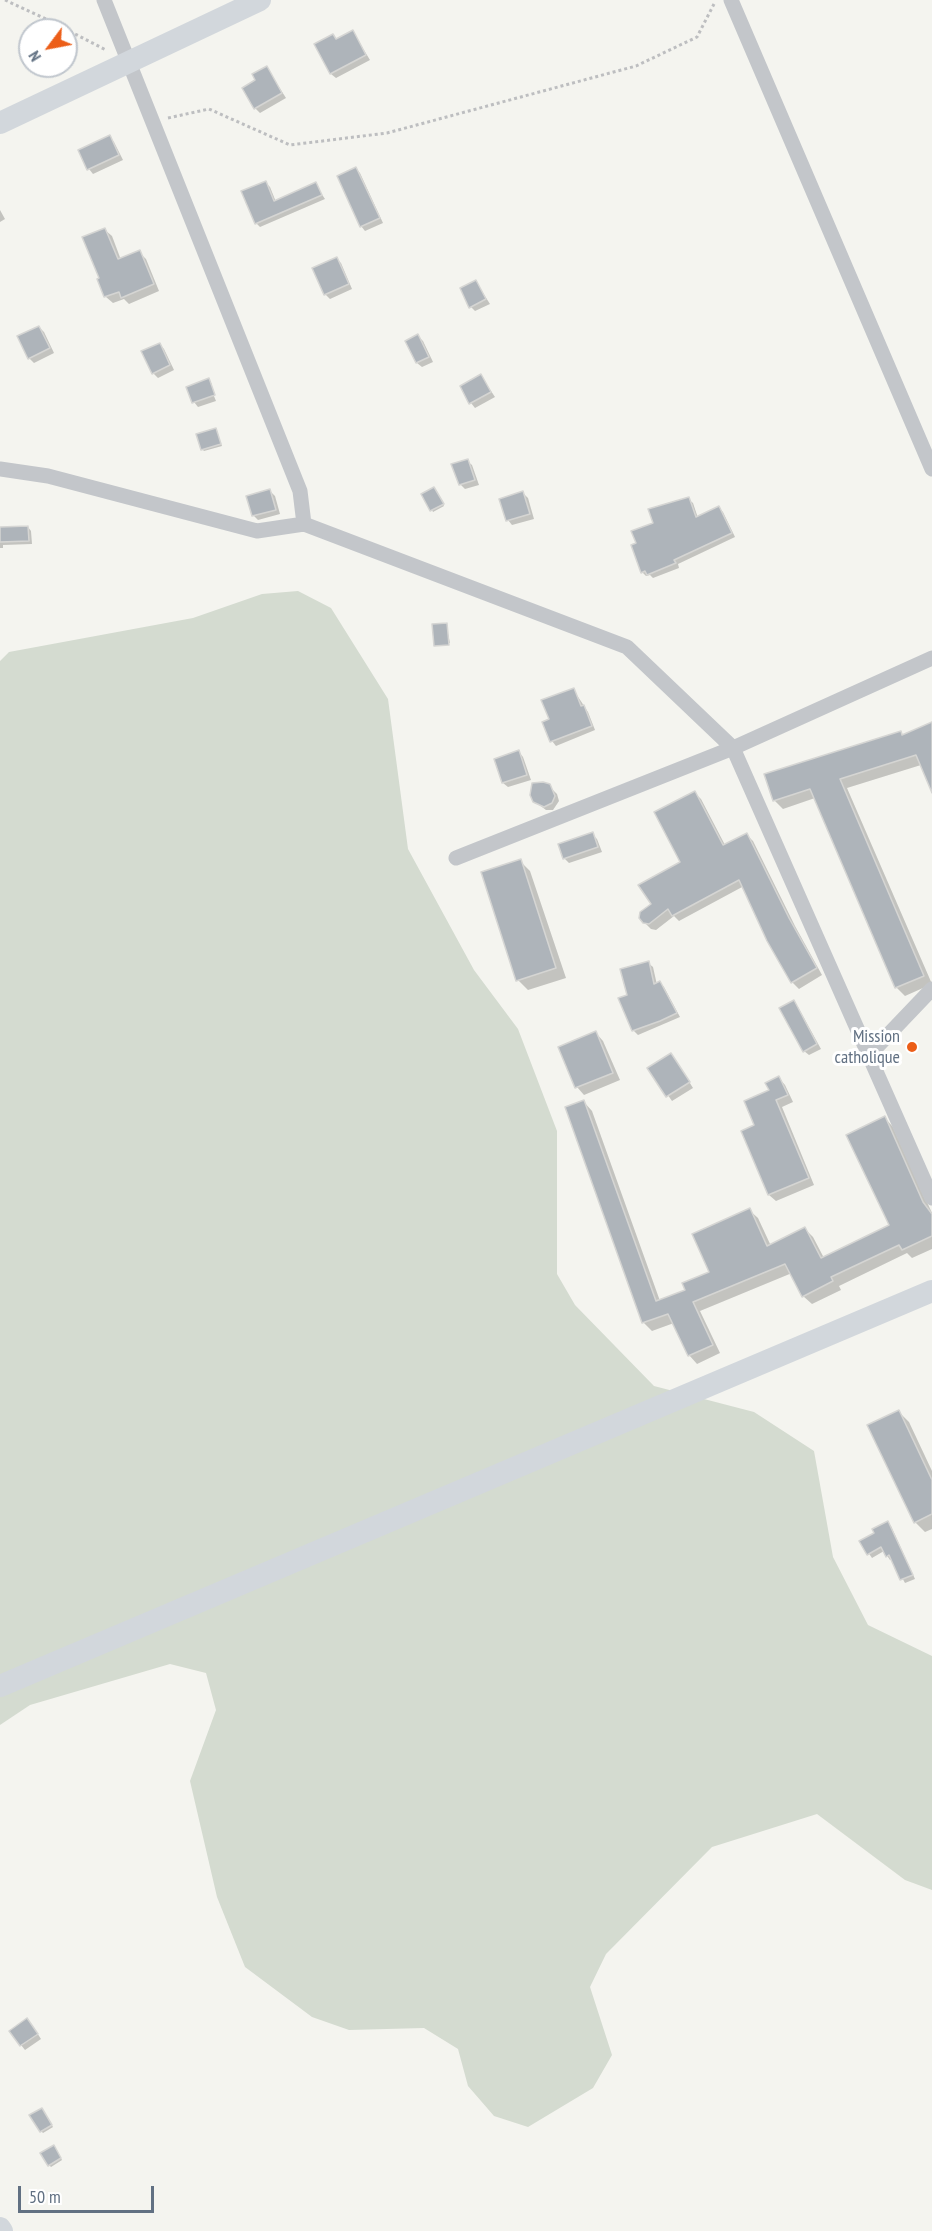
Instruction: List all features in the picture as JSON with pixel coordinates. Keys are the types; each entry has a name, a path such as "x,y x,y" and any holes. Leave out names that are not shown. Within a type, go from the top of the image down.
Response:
{"street":[{"path":"104,0 300,491 304,524"},
{"path":"0,123 260,0"},
{"path":"731,0 932,469"},
{"path":"0,469 48,476 257,531 304,524 627,647 733,748 932,1198"},
{"path":"456,858 733,748 932,658"},
{"path":"869,1055 932,989"},
{"path":"0,1686 932,1291"}],"path":[{"path":"5,0 129,63"},
{"path":"152,122 208,109 290,145 387,133 636,66 697,37 716,0"}],"shaded area":[{"path":"298,591 331,608 388,699 408,849 474,970 518,1029 557,1131 557,1274 575,1305 654,1386 754,1412 814,1451 833,1557 868,1625 932,1656 932,1890 905,1880 817,1814 712,1847 606,1954 590,1987 612,2055 593,2088 528,2127 494,2116 468,2086 458,2049 424,2028 349,2030 312,2017 245,1967 217,1897 190,1781 216,1710 206,1673 170,1664 30,1705 0,1725 0,661 9,652 193,618 262,594"}],"building":[{"path":"353,30 366,55 330,74 314,44 333,34 336,39"},
{"path":"267,66 282,93 254,109 242,88 255,80 252,74"},
{"path":"110,135 119,155 87,170 78,150"},
{"path":"356,167 380,218 360,227 337,176"},
{"path":"266,181 274,201 316,182 322,195 255,224 241,191"},
{"path":"105,228 118,259 140,250 154,284 121,298 119,292 104,297 97,279 99,278 82,237"},
{"path":"337,257 349,284 324,295 312,268"},
{"path":"476,280 486,299 469,308 460,288"},
{"path":"39,326 50,348 28,359 17,336"},
{"path":"418,334 429,357 416,363 405,341"},
{"path":"160,343 170,365 152,374 141,351"},
{"path":"481,374 491,392 469,404 460,386"},
{"path":"209,378 215,395 192,403 186,387"},
{"path":"216,428 221,444 201,450 196,434"},
{"path":"468,459 475,480 459,485 451,464"},
{"path":"434,487 444,504 430,511 421,494"},
{"path":"270,489 276,510 252,516 246,496"},
{"path":"523,491 530,514 506,521 499,499"},
{"path":"689,497 696,517 719,506 732,533 674,560 676,563 647,575 645,571 641,573 631,545 636,543 631,531 653,523 648,509"},
{"path":"28,526 29,541 0,542 0,527"},
{"path":"447,623 449,645 434,646 432,624"},
{"path":"574,688 592,726 550,742 542,722 549,719 541,700"},
{"path":"932,722 932,793 916,755 840,779 924,976 895,988 810,789 773,801 764,774 901,731 902,735"},
{"path":"519,750 527,775 502,783 494,759"},
{"path":"532,783 550,784 555,796 552,803 544,807 533,802 530,795"},
{"path":"695,791 723,845 747,833 789,918 817,968 791,983 767,941 739,880 672,916 668,909 649,924 643,923 639,918 640,912 651,904 638,885 680,862 654,812"},
{"path":"593,832 598,847 563,859 558,844"},
{"path":"521,859 556,968 516,981 481,872"},
{"path":"649,961 654,984 660,981 677,1013 632,1031 618,998 627,995 620,969"},
{"path":"794,1000 817,1044 803,1052 779,1008"},
{"path":"596,1031 613,1073 575,1088 558,1047"},
{"path":"671,1053 690,1082 666,1097 647,1068"},
{"path":"779,1076 788,1095 776,1100 809,1178 768,1195 741,1131 754,1125 744,1101 769,1090 765,1083"},
{"path":"584,1100 656,1301 685,1290 682,1283 709,1272 692,1234 750,1208 767,1246 805,1227 821,1258 889,1225 846,1135 885,1116 923,1202 932,1214 932,1236 902,1250 899,1245 831,1277 833,1281 802,1297 785,1264 693,1302 713,1345 688,1356 668,1314 642,1323 565,1107"},
{"path":"899,1410 932,1480 932,1514 914,1523 867,1425"},
{"path":"888,1521 913,1575 900,1580 889,1555 886,1557 881,1547 867,1555 859,1541 874,1533 872,1529"},
{"path":"27,2018 38,2034 20,2046 9,2031"},
{"path":"42,2108 52,2125 40,2132 29,2115"},
{"path":"54,2145 61,2158 48,2166 40,2153"}],"place":[{"name":"Mission catholique","path":"912,1047"}]}
